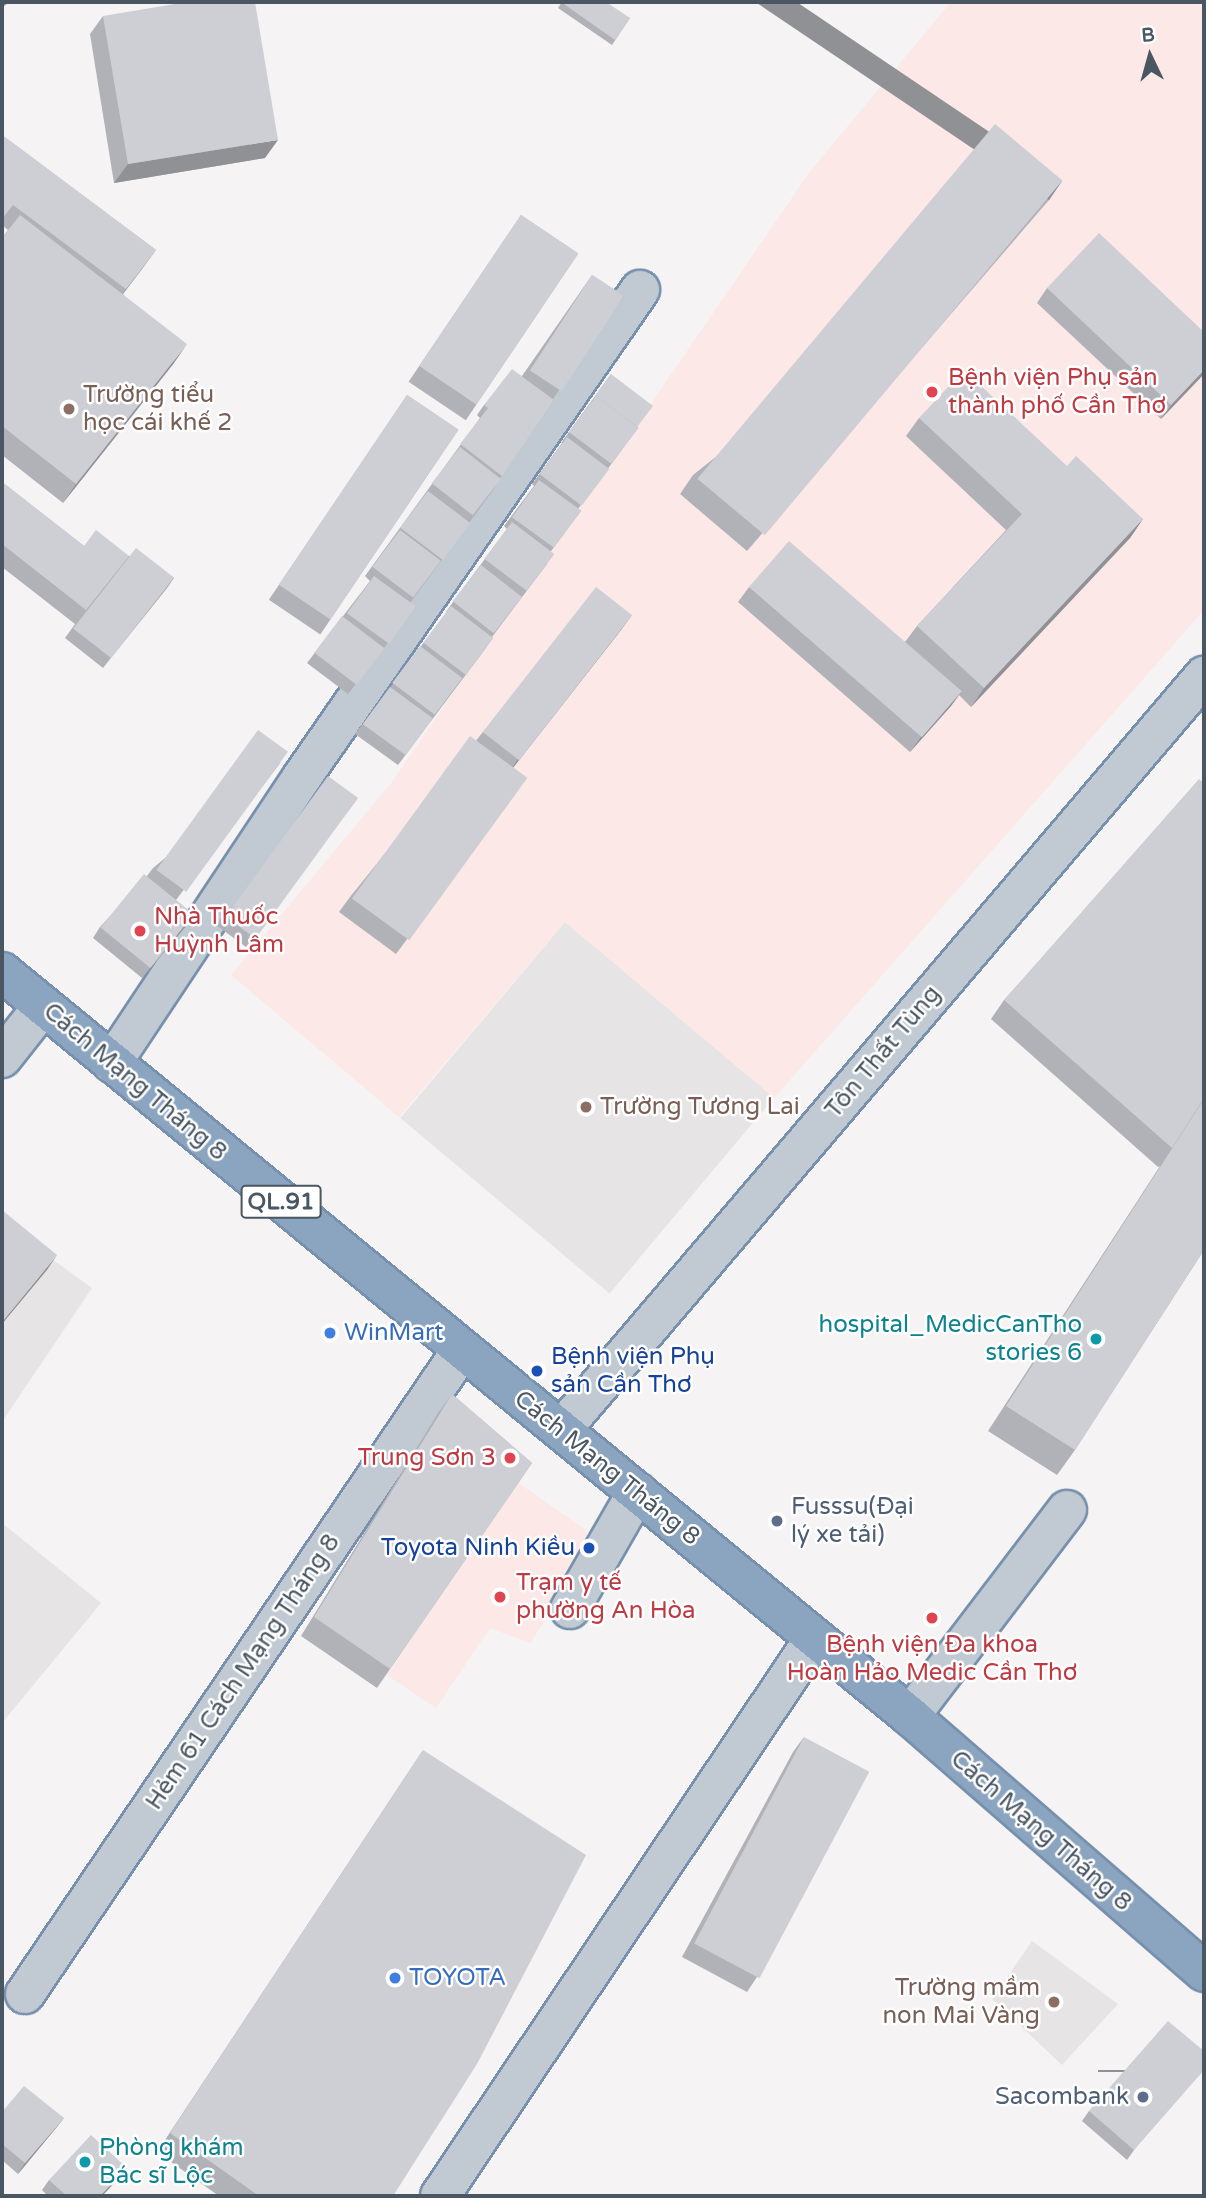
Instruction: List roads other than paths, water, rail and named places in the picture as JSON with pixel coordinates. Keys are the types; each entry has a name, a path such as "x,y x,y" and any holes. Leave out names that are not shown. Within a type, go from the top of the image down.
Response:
{"highway":[{"name":"Cách Mạng Tháng 8","path":"2,972 461,1351 562,1429 910,1716 1204,1972"}],"street":[{"path":"112,1063 302,777 640,290"},
{"name":"Tôn Thất Tùng","path":"562,1429 1204,676"},
{"path":"2,1058 43,1006"},
{"name":"Hẻm 61 Cách Mạng Tháng 8","path":"25,1994 461,1351"},
{"path":"570,1609 637,1492"},
{"path":"910,1716 1067,1510"},
{"path":"440,2196 814,1639"}],"place":[{"name":"Bệnh viện Phụ sản thành phố Cần Thơ","path":"932,392"},
{"name":"Trường tiểu học cái khế 2","path":"69,409"},
{"name":"Nhà Thuốc Huỳnh Lâm","path":"140,931"},
{"name":"Trường Tương Lai","path":"586,1107"},
{"name":"WinMart","path":"330,1333"},
{"name":"hospital_MedicCanTho stories 6","path":"1096,1339"},
{"name":"Bệnh viện Phụ sản Cần Thơ","path":"537,1371"},
{"name":"Trung Sơn 3","path":"510,1458"},
{"name":"Fusssu(Đại lý xe tải)","path":"777,1521"},
{"name":"Toyota Ninh Kiều","path":"589,1548"},
{"name":"Trạm y tế phường An Hòa","path":"500,1597"},
{"name":"Bệnh viện Đa khoa Hoàn Hảo Medic Cần Thơ","path":"932,1618"},
{"name":"TOYOTA","path":"395,1978"},
{"name":"Trường mầm non Mai Vàng","path":"1054,2002"},
{"name":"Sacombank","path":"1143,2097"},
{"name":"Phòng khám Bác sĩ Lộc","path":"85,2162"}]}
